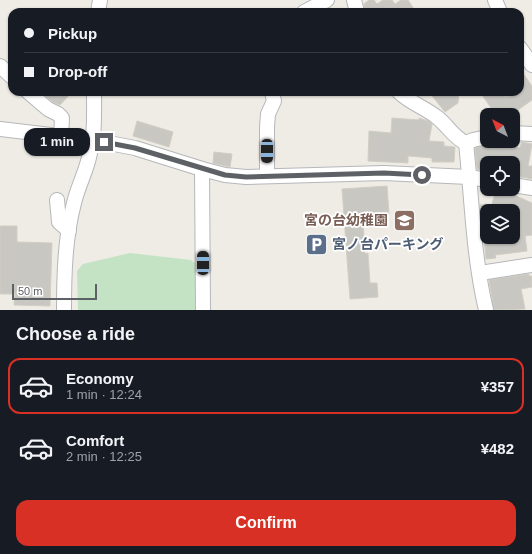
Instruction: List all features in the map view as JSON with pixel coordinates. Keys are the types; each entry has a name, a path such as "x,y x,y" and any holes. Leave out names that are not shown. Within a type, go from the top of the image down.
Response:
{"street":[{"path":"312,8 327,0"},
{"path":"524,54 532,65"},
{"path":"0,66 8,73"},
{"path":"33,96 48,109 58,114 62,118 61,136"},
{"path":"64,310 64,265 74,202 90,155 93,140 94,96"},
{"path":"267,176 267,127 268,114 274,101 273,96"},
{"path":"403,96 440,119 459,140 466,143 480,138"},
{"path":"0,129 93,140 135,148 225,175 246,177 384,173 480,179"},
{"path":"520,133 532,134"},
{"path":"466,143 471,211 486,310"},
{"path":"202,169 204,310"},
{"path":"520,185 532,188"},
{"path":"57,200 59,222 69,230"},
{"path":"480,273 532,265"}],"green space":[{"path":"130,253 191,260 199,267 198,310 78,310 77,271 83,264"}],"building":[{"path":"369,0 374,0 377,4 383,0 392,0 395,4 401,0 408,0 413,8 364,8 364,4"},
{"path":"524,75 532,86 532,100 520,109 491,108 483,96 524,96"},
{"path":"46,96 68,96 60,105 53,102"},
{"path":"432,96 459,96 458,103 445,112"},
{"path":"392,118 419,120 419,118 428,121 432,124 429,141 444,142 444,146 455,147 454,162 432,162 432,158 408,156 408,163 368,161 369,131 391,133"},
{"path":"137,121 173,132 169,147 133,136"},
{"path":"522,142 532,144 528,166 532,166 532,179 520,177 520,156 480,156 480,170 477,169 475,148 480,147 480,148 520,148"},
{"path":"214,152 232,154 230,167 213,163"},
{"path":"387,186 389,214 384,214 384,218 363,220 365,254 368,253 370,283 377,283 378,297 350,299 342,189"},
{"path":"494,196 516,196 532,203 532,235 525,236 527,251 495,255 496,258 486,259 485,244 520,244 520,204 492,204"},
{"path":"0,226 17,226 17,242 52,243 50,306 14,305 15,294 0,294"},
{"path":"529,274 529,276 532,276 532,287 521,289 525,309 494,310 489,280"}],"place":[{"name":"宮の台幼稚園","path":"404,220"},
{"name":"宮ノ台パーキング","path":"317,244"}],"route":[{"path":"104,142 135,148 225,175 246,177 384,173 422,175"}]}
